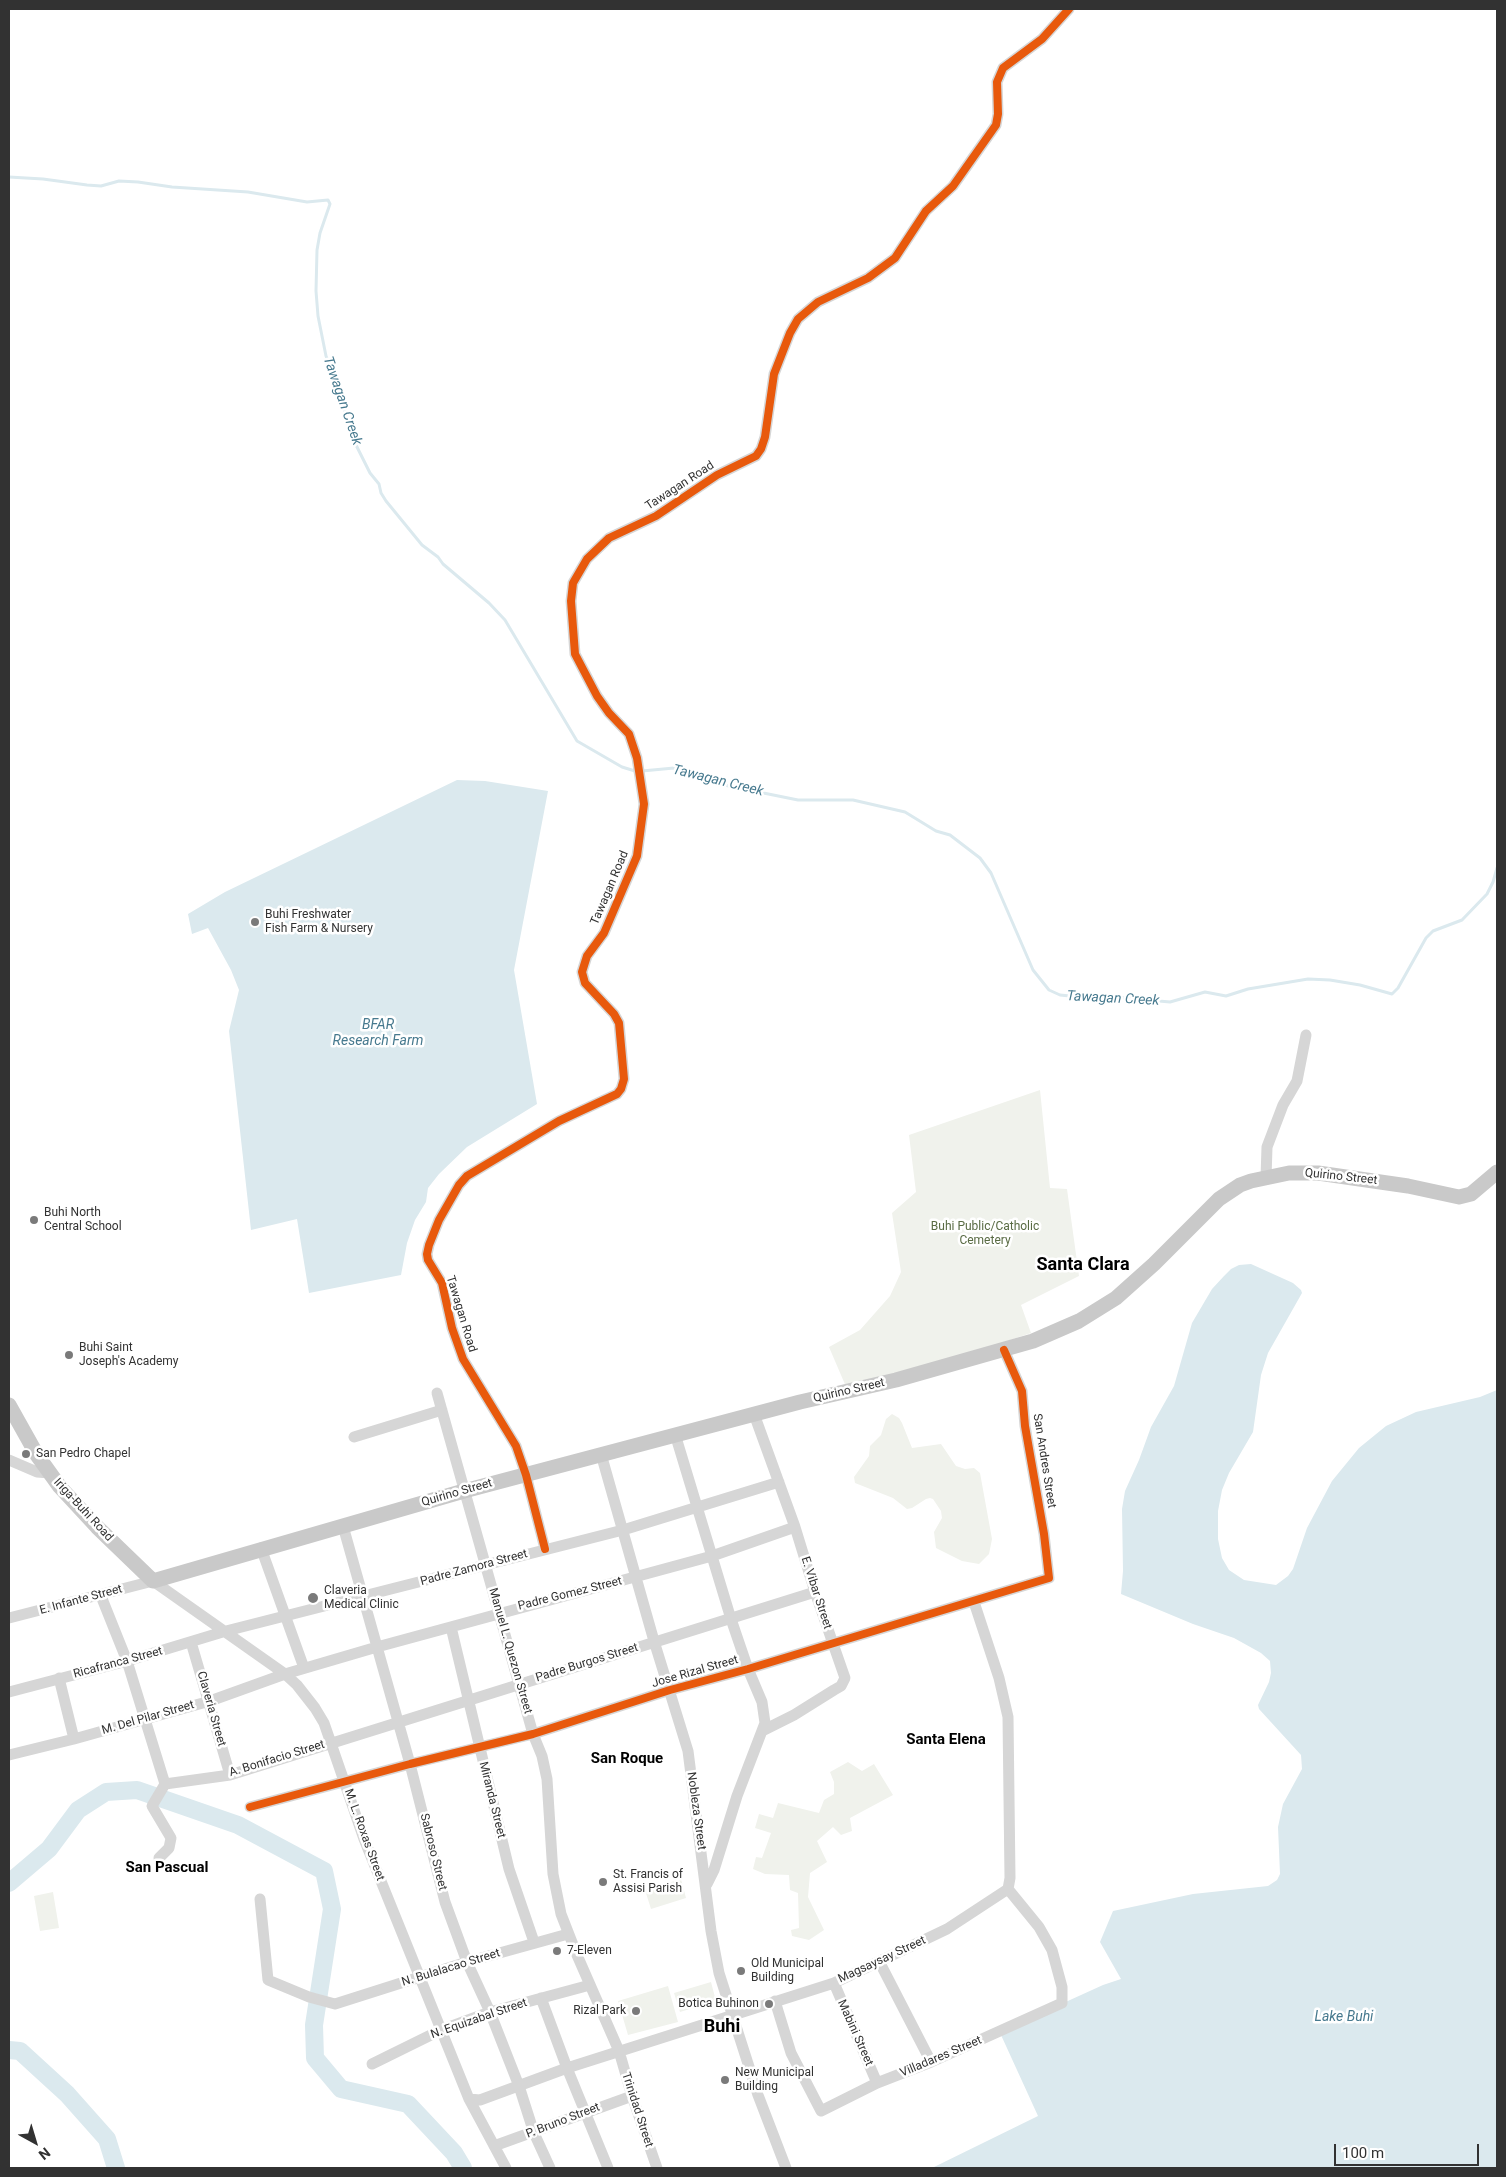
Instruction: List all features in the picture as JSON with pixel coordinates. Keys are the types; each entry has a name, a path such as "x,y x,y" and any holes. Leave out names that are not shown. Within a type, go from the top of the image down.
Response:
{"main road":[{"name":"Quirino Street","path":"153,1581 261,1548 464,1491 675,1434 896,1380 1033,1341 1060,1330 1106,1305 1148,1270 1219,1199 1240,1185 1289,1174 1334,1175 1408,1186 1459,1197 1471,1194 1497,1172"},
{"name":"Iriga-Buhi Road","path":"9,1405 50,1473 97,1527 153,1581"}],"street":[{"name":"Tawagan Road","path":"545,1549 526,1475 516,1446 463,1359 452,1328 442,1283 428,1260 429,1245 444,1211 459,1185 467,1176 559,1121 617,1094 621,1090 624,1078 619,1023 614,1014 585,983 582,972 587,956 604,933 638,850 644,804 637,758 629,734 608,713 575,654 571,601 575,578 587,559 609,538 656,516 717,475 756,456 765,437 774,374 790,333 798,319 818,302 868,278 886,267 896,258 926,211 953,186 996,125 999,73 1016,57 1042,39 1068,9"},
{"path":"1266,1178 1268,1147 1283,1105 1297,1081 1306,1035"},
{"name":"San Andres Street","path":"1004,1350 1022,1391 1025,1426 1044,1534 1049,1578"},
{"name":"Manuel L. Quezon Street","path":"437,1393 533,1734 542,1756 547,1779 553,1874 560,1908 568,1934 619,2051"},
{"path":"354,1436 442,1410"},
{"name":"E. Vibar Street","path":"754,1414 795,1527 814,1592 845,1678 841,1686 794,1715 762,1730"},
{"path":"675,1434 731,1619 748,1669 762,1702 765,1722 740,1787 716,1863 706,1884"},
{"name":"Nobleza Street","path":"602,1454 654,1641 688,1751 715,1955 758,2095 786,2168"},
{"path":"12,1464 36,1472 50,1473"},
{"name":"Padre Zamora Street","path":"226,1631 284,1618 623,1530 779,1482"},
{"name":"Sabroso Street","path":"343,1526 410,1764 445,1902 467,1962 490,2012 519,2086 534,2133 550,2168"},
{"name":"Padre Gomez Street","path":"285,1674 499,1613 712,1556 795,1527"},
{"path":"261,1548 284,1618 304,1668"},
{"name":"Jose Rizal Street","path":"250,1807 344,1781 533,1734 670,1690 748,1669 1049,1578"},
{"name":"E. Infante Street","path":"9,1618 101,1596 153,1581"},
{"name":"M. L. Roxas Street","path":"153,1581 285,1674 315,1708 324,1723 364,1839 469,2099 506,2168"},
{"name":"Padre Burgos Street","path":"331,1743 468,1702 654,1641 731,1619 814,1592"},
{"path":"101,1596 127,1661 163,1786 154,1801 153,1809 171,1838 169,1848 159,1858"},
{"path":"974,1602 999,1678 1008,1717 1010,1878 1008,1888"},
{"name":"Miranda Street","path":"451,1627 509,1869 534,1942"},
{"name":"Ricafranca Street","path":"9,1692 127,1661 226,1631"},
{"name":"Claveria Street","path":"191,1642 210,1701 230,1775"},
{"name":"M. Del Pilar Street","path":"9,1755 210,1701 285,1674"},
{"path":"59,1678 74,1739"},
{"name":"A. Bonifacio Street","path":"163,1786 230,1775 331,1743"},
{"name":"Villadares Street","path":"775,2001 791,2053 821,2111 878,2083 931,2062 1062,2003 1062,1987 1052,1950 1039,1927 1008,1888"},
{"name":"Magsaysay Street","path":"469,2099 480,2100 567,2068 834,1983 880,1963 947,1929 1008,1888"},
{"name":"N. Bulalacao Street","path":"260,1899 268,1980 309,1997 335,2004 467,1962 568,1934"},
{"path":"880,1963 931,2062"},
{"name":"Mabini Street","path":"834,1983 878,2083"},
{"name":"N. Equizabal Street","path":"372,2064 441,2030 490,2012 590,1985"},
{"path":"541,1998 584,2112 608,2168"},
{"name":"Trinidad Street","path":"619,2051 632,2096 657,2168"},
{"name":"P. Bruno Street","path":"494,2146 632,2096"}],"green space":[{"name":"Buhi Public/Catholic Cemetery","path":"1040,1090 1050,1188 1067,1189 1079,1276 1021,1305 1031,1333 933,1366 847,1389 829,1347 860,1330 890,1296 901,1272 892,1213 916,1192 909,1135"},
{"path":"892,1414 899,1418 902,1423 912,1448 941,1444 956,1466 965,1469 974,1468 980,1473 992,1539 989,1554 979,1564 962,1561 936,1548 934,1532 942,1518 941,1511 933,1499 926,1499 907,1509 893,1498 855,1483 854,1477 869,1456 870,1446 881,1435 886,1419"},
{"path":"848,1762 862,1771 874,1764 893,1795 850,1818 852,1831 841,1835 833,1827 817,1841 827,1862 810,1873 808,1897 824,1930 809,1940 792,1936 791,1930 799,1928 798,1893 790,1890 789,1875 765,1874 753,1869 756,1857 762,1858 771,1833 755,1828 759,1814 773,1818 778,1803 819,1813 824,1800 834,1794 834,1782 830,1772"},
{"path":"681,1879 686,1898 651,1909 645,1890"},
{"path":"53,1892 59,1928 40,1931 34,1896"},
{"path":"711,1982 716,2001 680,2012 674,1993"},
{"path":"668,1986 678,2022 628,2035 618,2001"}],"water":[{"name":"BFAR Research Farm","path":"457,780 485,781 548,791 514,970 537,1104 467,1147 439,1174 428,1188 426,1202 415,1220 407,1243 401,1275 309,1293 297,1219 251,1230 229,1031 239,990 231,970 208,928 192,934 188,914 225,892"},
{"name":"Lake Buhi","path":"1251,1264 1293,1283 1302,1293 1268,1353 1261,1375 1253,1432 1229,1473 1222,1490 1218,1511 1218,1539 1222,1558 1229,1570 1244,1580 1276,1585 1288,1576 1293,1569 1307,1528 1332,1481 1359,1448 1386,1426 1416,1412 1480,1397 1497,1390 1497,2168 932,2168 1038,2116 1001,2035 1037,2015 1103,1985 1121,1979 1100,1942 1113,1911 1193,1894 1268,1886 1277,1880 1280,1874 1278,1827 1283,1804 1302,1769 1301,1755 1259,1709 1258,1705 1269,1682 1271,1673 1270,1661 1261,1653 1234,1638 1193,1624 1121,1594 1123,1571 1122,1509 1125,1491 1151,1427 1174,1386 1192,1323 1212,1289 1231,1269 1239,1265"}],"waterway":[{"name":"Tawagan Creek","path":"9,177 101,186 119,181 138,182 172,187 248,192 307,202 328,200 330,204 320,233 317,250 316,291 318,316 326,356 336,380 352,437 370,473 379,484 381,493 386,501 422,545 489,603 505,620 577,741 622,767 635,771"},
{"name":"Tawagan Creek","path":"642,771 674,768 714,783 798,800 853,800 905,812 936,831 950,835 980,858 991,873 1033,970 1049,990 1060,995 1170,1002 1205,992 1226,996 1248,989 1308,979 1330,980 1360,985 1392,994 1398,988 1426,938 1433,931 1462,920 1487,894 1497,868"},
{"path":"9,1883 49,1849 78,1810 106,1792 137,1790 238,1825 324,1871 332,1909 314,2025 315,2058 341,2089 408,2104 454,2153 463,2168"},
{"path":"9,2050 20,2051 67,2094 107,2139 116,2168"}],"cycle path":[{"path":"545,1549 526,1475 516,1446 463,1359 452,1328 442,1283 428,1260 427,1254 439,1220 459,1185 467,1176 559,1121 617,1094 621,1089 624,1079 619,1023 614,1014 585,983 582,972 587,956 604,933 637,856 644,804 637,758 629,734 609,713 597,696 575,654 571,601 573,583 587,559 609,538 656,516 717,475 756,456 761,449 765,437 774,374 790,333 798,319 818,302 868,278 895,258 926,211 953,186 996,125 998,114 997,82 1003,68 1042,39 1069,9"},
{"path":"250,1807 410,1764 533,1734 670,1690 748,1669 1049,1578 1044,1534 1025,1426 1022,1391 1004,1350"}],"place":[{"name":"Buhi Freshwater Fish Farm & Nursery","path":"255,922"},
{"name":"Buhi North Central School","path":"34,1220"},
{"name":"Buhi Saint Joseph's Academy","path":"69,1355"},
{"name":"San Pedro Chapel","path":"26,1454"},
{"name":"Claveria Medical Clinic","path":"313,1598"},
{"name":"St. Francis of Assisi Parish","path":"603,1882"},
{"name":"7-Eleven","path":"557,1951"},
{"name":"Old Municipal Building","path":"741,1971"},
{"name":"Botica Buhinon","path":"769,2004"},
{"name":"Rizal Park","path":"636,2011"},
{"name":"New Municipal Building","path":"725,2080"}],"district":[{"name":"Santa Clara","path":"1083,1265"},
{"name":"Santa Elena","path":"946,1740"},
{"name":"San Roque","path":"627,1759"},
{"name":"San Pascual","path":"167,1868"},
{"name":"Buhi","path":"722,2027"}]}
